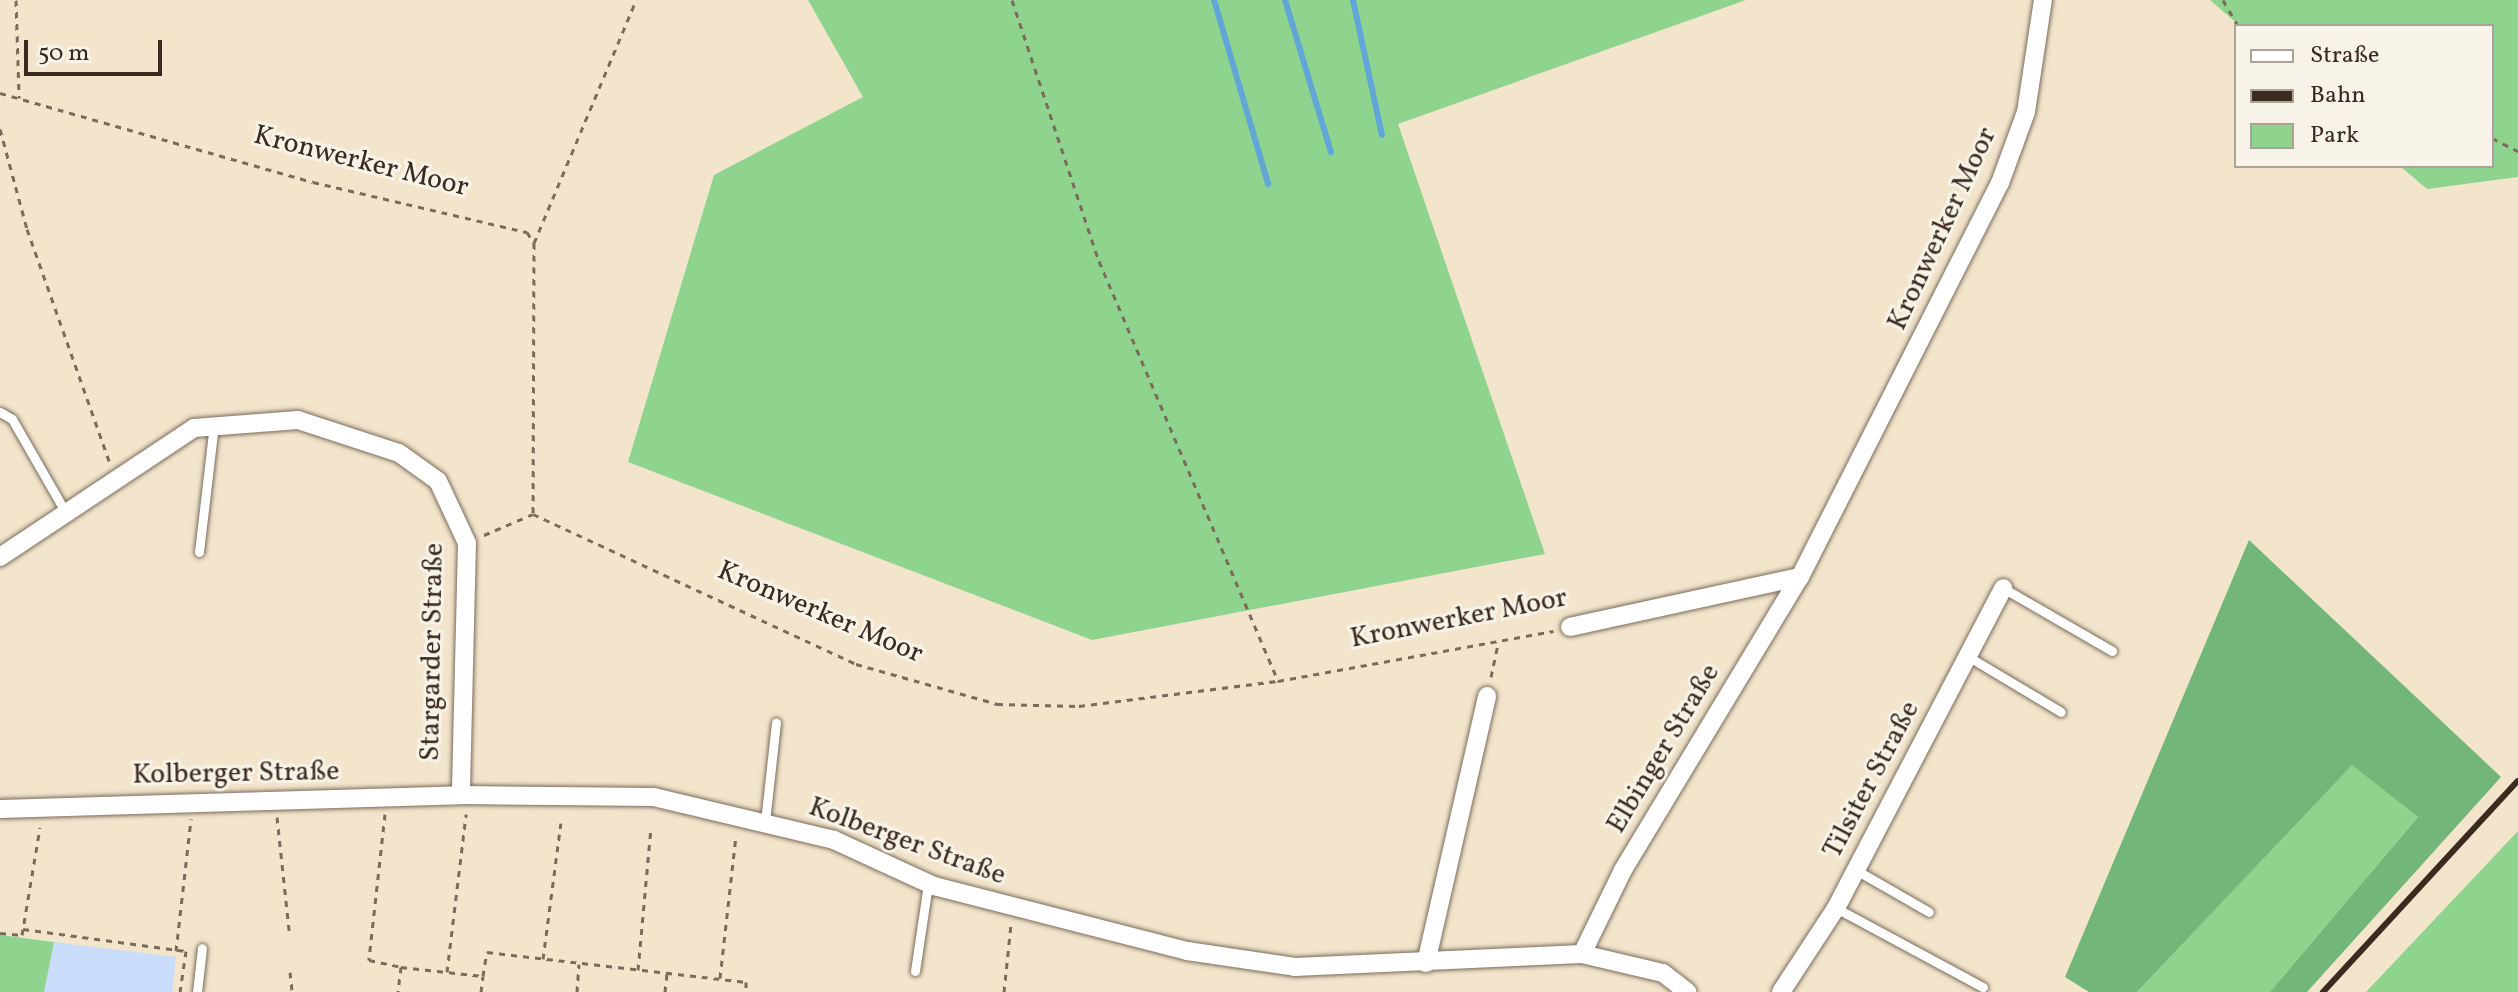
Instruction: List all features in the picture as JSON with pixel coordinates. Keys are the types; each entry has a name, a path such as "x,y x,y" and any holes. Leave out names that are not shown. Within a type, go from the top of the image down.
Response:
{"street":[{"name":"Kronwerker Moor","path":"1570,627 1800,577 2000,183 2026,112 2043,0"},
{"name":"Stargarder Straße","path":"0,557 194,428 214,424 298,420 399,453 438,481 467,543 461,795"},
{"name":"Elbinger Straße","path":"1582,954 1623,870 1800,577"},
{"name":"Tilsiter Straße","path":"1781,992 1836,908 2003,588"},
{"path":"1426,963 1487,696"},
{"name":"Kolberger Straße","path":"0,809 461,795 654,797 834,840 928,884 1012,909 1187,951 1295,967 1582,954 1663,973 1687,992"}],"lane":[{"path":"0,412 20,431 65,511"},
{"path":"199,552 214,424"},
{"path":"2003,588 2112,651"},
{"path":"1969,657 2061,712"},
{"path":"765,822 776,723"},
{"path":"1856,870 1929,912"},
{"path":"915,971 928,884"},
{"path":"1836,908 1983,987"},
{"path":"197,992 202,948"}],"path":[{"path":"16,0 19,98"},
{"path":"467,543 533,514 534,243 636,0"},
{"path":"1012,0 1099,261 1278,681"},
{"path":"2223,0 2237,24"},
{"name":"Kronwerker Moor","path":"0,93 313,182 527,232 534,243"},
{"path":"0,129 31,242 115,479"},
{"path":"2494,139 2518,151"},
{"name":"Kronwerker Moor","path":"533,514 856,664 942,694 1079,706 1278,681 1499,644 1570,627"},
{"path":"1487,696 1499,644"},
{"path":"447,972 468,821 461,795"},
{"path":"387,799 369,960 401,967 483,976"},
{"path":"275,801 289,930"},
{"path":"176,951 192,802"},
{"path":"0,933 22,935 43,808"},
{"path":"720,979 740,816"},
{"path":"543,959 561,823"},
{"path":"638,970 651,828"},
{"path":"1004,992 1012,909"},
{"path":"23,929 186,951 180,992"},
{"path":"481,992 487,952 746,982 746,992"},
{"path":"577,992 579,963"},
{"path":"398,992 401,967"},
{"path":"290,972 292,992"},
{"path":"665,992 667,973"}],"shaded area":[{"path":"54,942 176,957 172,992 44,992"}],"green space":[{"path":"808,0 1746,0 1398,124 1545,554 1092,640 628,462 714,175 863,97"},
{"path":"2210,0 2518,0 2518,177 2427,189 2402,168 2494,168 2494,24 2238,24"},
{"path":"2249,540 2501,777 2307,992 2270,992 2418,817 2352,765 2137,992 2089,992 2065,977"},
{"path":"2352,764 2418,817 2270,992 2137,992"},
{"path":"2518,831 2518,992 2366,992"},
{"path":"0,935 54,942 44,992 0,992"}],"waterway":[{"path":"1214,0 1268,184"},
{"path":"1285,0 1331,152"},
{"path":"1353,0 1382,135"}],"railway":[{"path":"2323,992 2518,781"}]}
